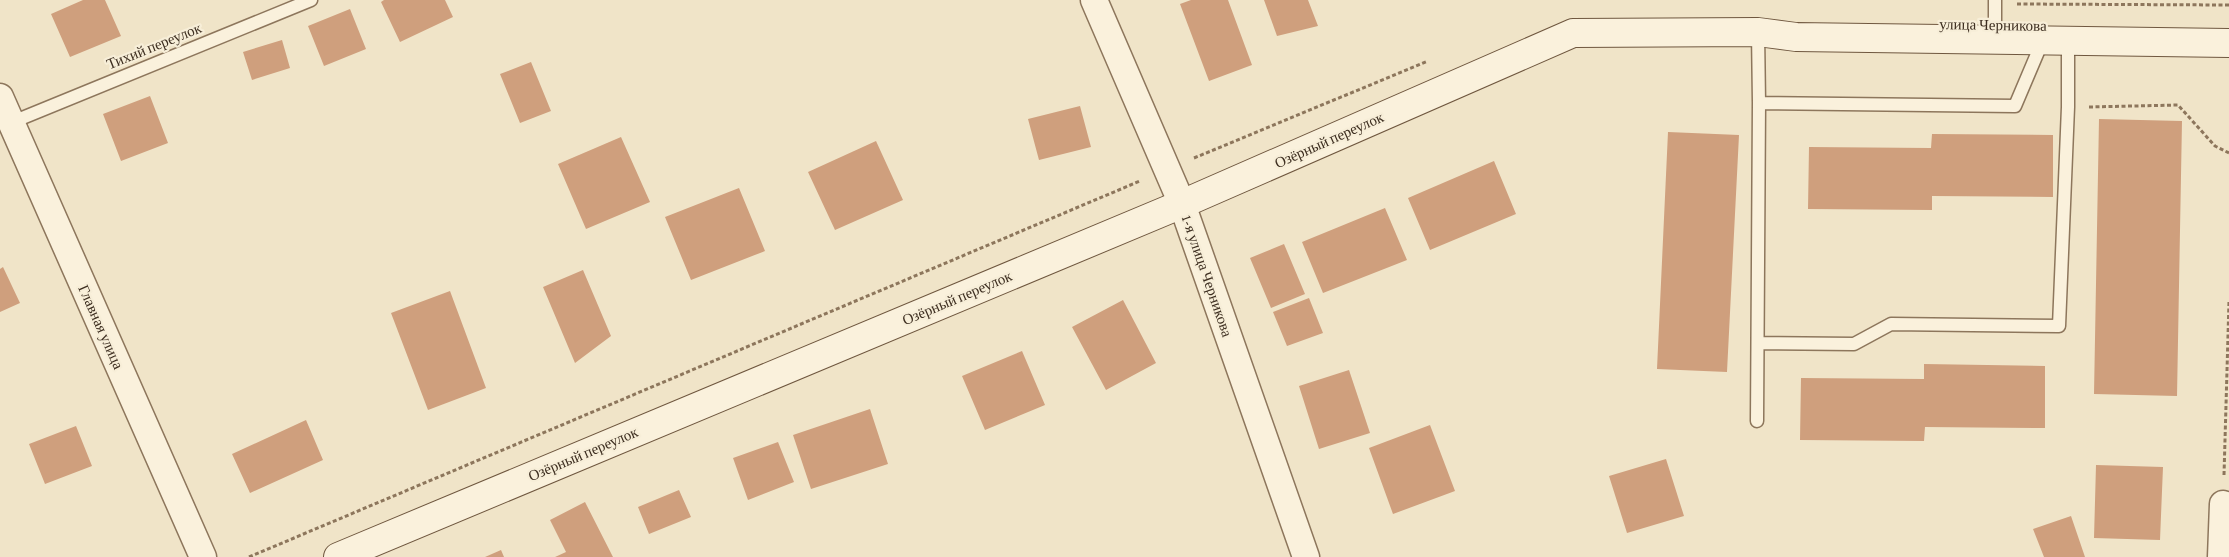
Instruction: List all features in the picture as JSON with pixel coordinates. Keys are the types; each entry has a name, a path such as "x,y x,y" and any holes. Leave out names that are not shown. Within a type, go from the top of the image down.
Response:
{"street":[{"name":"1-я улица Черникова","path":"1094,0 1182,204 1306,557"},
{"name":"улица Черникова","path":"1758,32 1796,24 1995,9 2229,28"},
{"name":"улица Черникова","path":"1573,34 1758,32 1796,37 2229,43"},
{"name":"Озёрный переулок","path":"338,557 1182,204 1573,34"},
{"name":"Главная улица","path":"0,97 203,557"},
{"path":"2221,557 2226,505"}],"lane":[{"name":"Тихий переулок","path":"10,123 311,0"},
{"path":"1757,421 1760,103 1758,32"},
{"path":"1760,103 2016,106 2055,41"},
{"path":"1758,343 1854,344 1891,324 2059,326 2068,107 2055,41"}],"path":[{"path":"1995,9 2229,4"},
{"path":"249,557 1435,58"},
{"path":"2068,107 2178,105 2215,146 2229,153"},
{"path":"2226,505 2229,301"}],"building":[{"path":"83,0 105,0 121,36 70,57 51,14"},
{"path":"384,0 445,0 453,17 400,42 381,2"},
{"path":"1191,0 1228,0 1252,65 1209,81 1180,4"},
{"path":"1264,0 1308,0 1318,26 1277,36"},
{"path":"350,9 366,49 324,66 308,26"},
{"path":"282,40 290,68 252,80 243,52"},
{"path":"531,62 551,111 520,123 500,74"},
{"path":"150,96 168,143 121,161 103,114"},
{"path":"1080,106 1091,147 1039,160 1028,119"},
{"path":"2099,119 2182,121 2177,396 2094,394"},
{"path":"1668,132 1739,135 1727,372 1657,369"},
{"path":"1932,134 2053,135 2053,197 1932,196 1932,210 1808,209 1809,147 1931,148"},
{"path":"621,137 650,202 586,229 558,164"},
{"path":"876,141 903,200 835,230 808,172"},
{"path":"1494,161 1516,214 1430,250 1408,198"},
{"path":"739,188 765,251 691,280 665,217"},
{"path":"1385,208 1407,260 1323,293 1302,242"},
{"path":"1284,244 1305,294 1271,308 1250,258"},
{"path":"3,267 20,303 0,312 0,269"},
{"path":"583,270 611,336 575,363 543,287"},
{"path":"450,291 486,388 428,410 391,313"},
{"path":"1309,298 1323,333 1287,346 1273,312"},
{"path":"1123,300 1156,363 1106,390 1072,327"},
{"path":"1022,351 1045,405 985,430 962,376"},
{"path":"1924,364 2045,366 2045,428 1925,427 1924,441 1800,440 1801,378 1924,379"},
{"path":"1349,370 1370,433 1319,449 1299,386"},
{"path":"870,409 888,464 811,489 793,435"},
{"path":"306,420 323,460 250,493 232,454"},
{"path":"1430,425 1455,491 1393,514 1369,448"},
{"path":"76,426 92,466 45,484 29,444"},
{"path":"778,442 794,482 748,500 733,458"},
{"path":"1666,459 1684,516 1627,533 1609,476"},
{"path":"2096,465 2163,467 2160,540 2094,538"},
{"path":"679,490 691,517 649,534 638,507"},
{"path":"585,502 613,557 555,557 566,552 550,520"},
{"path":"2071,516 2085,557 2044,557 2033,529"},
{"path":"501,550 504,557 485,557"}]}
